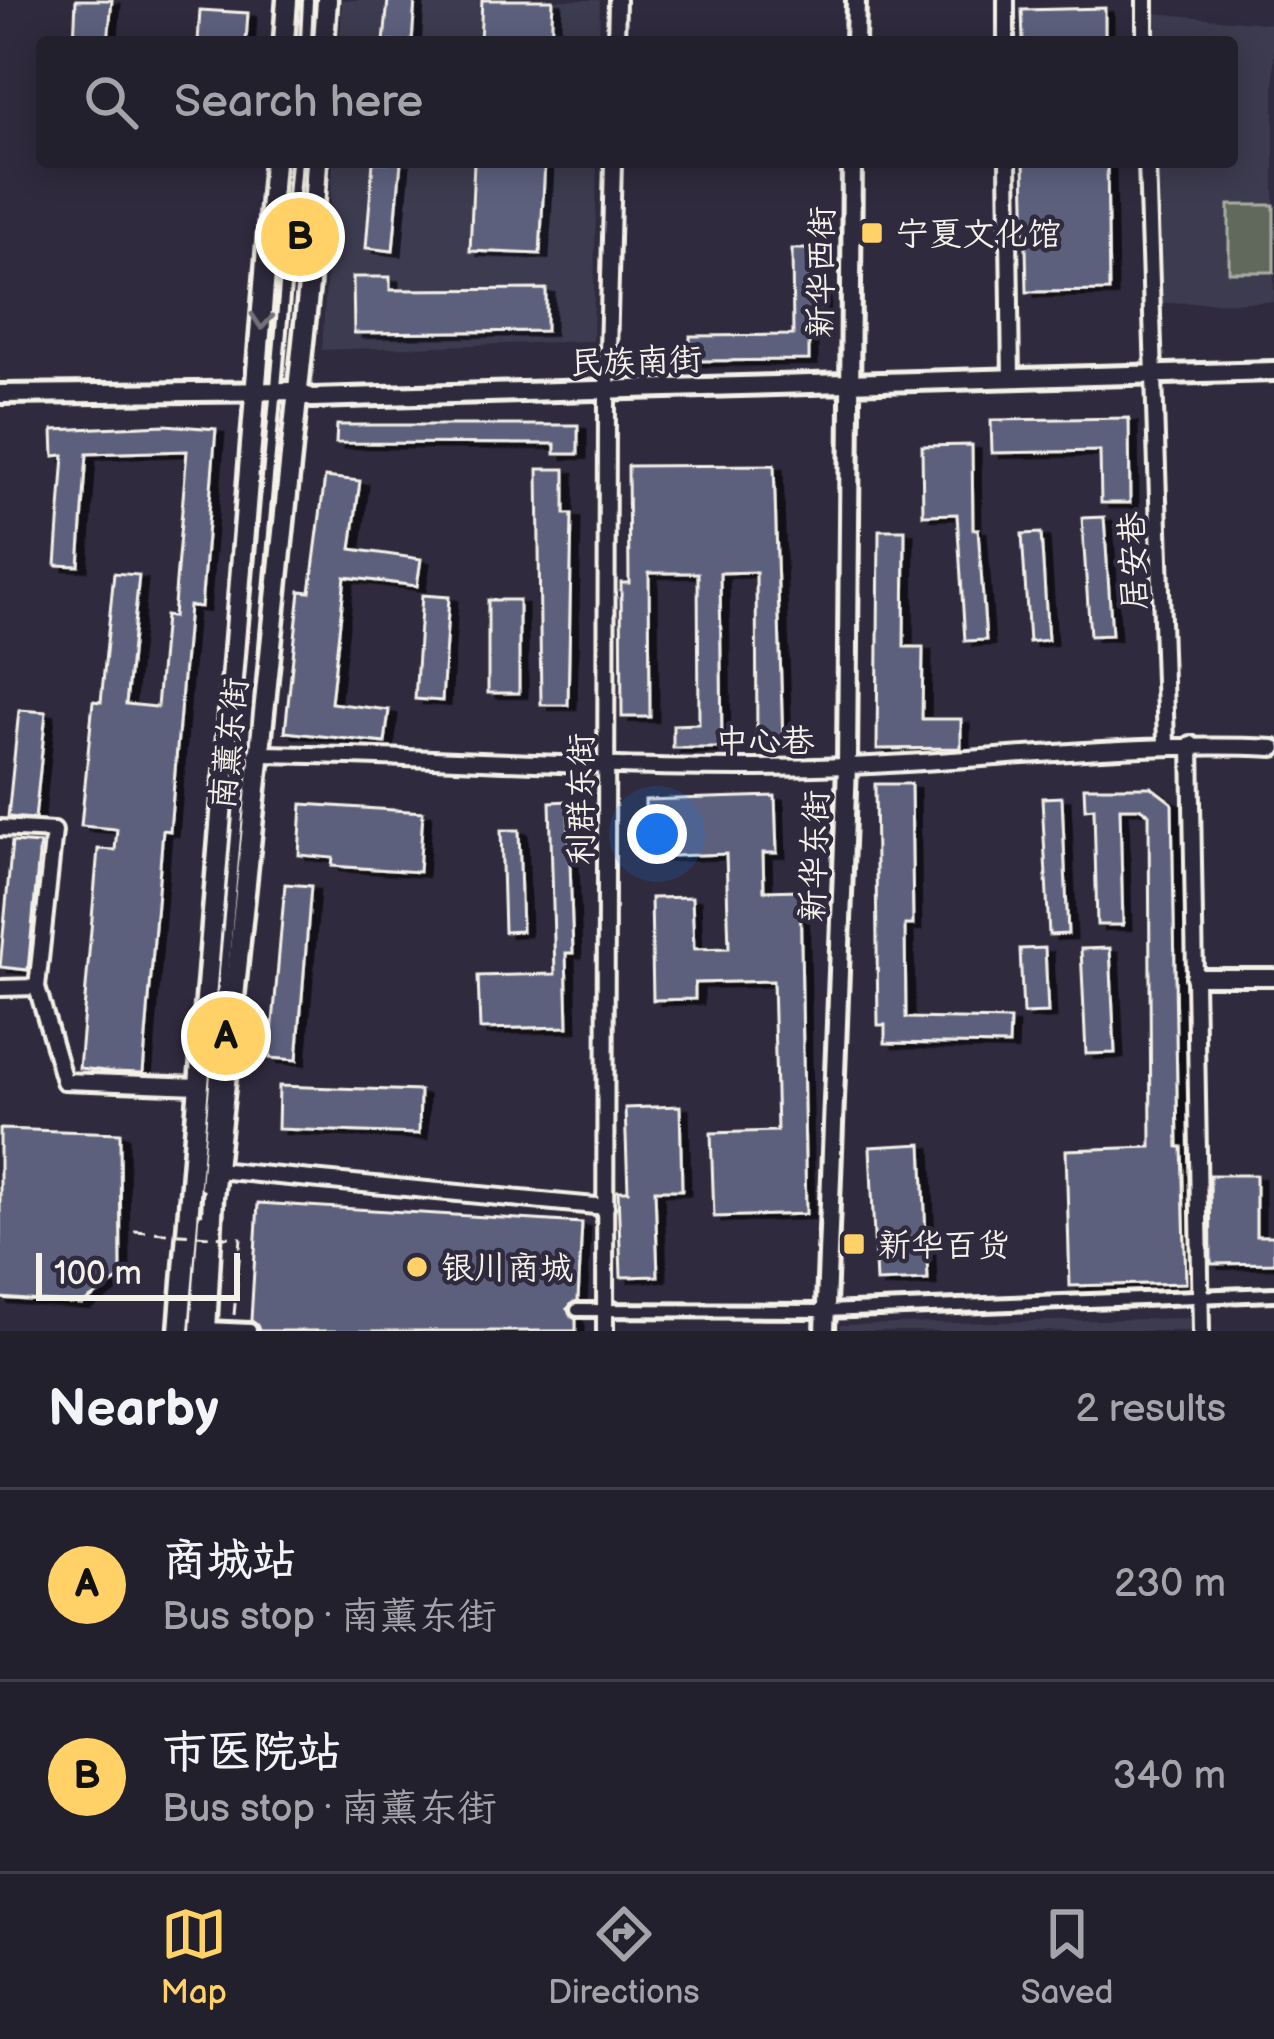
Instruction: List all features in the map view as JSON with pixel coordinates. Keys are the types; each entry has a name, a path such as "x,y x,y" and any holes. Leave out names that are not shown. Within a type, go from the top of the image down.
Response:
{"main road":[{"path":"284,36 287,0"},
{"path":"324,36 327,0"},
{"name":"南薰东街","path":"202,1330 256,754 276,391 274,168"},
{"name":"南薰东街","path":"179,1331 199,1086 276,391 310,285 317,168"}],"street":[{"path":"616,36 617,0"},
{"path":"855,36 856,0"},
{"path":"1006,0 1006,36"},
{"path":"1144,0 1145,36"},
{"name":"利群东街","path":"605,1331 607,391 613,168"},
{"name":"新华西街","path":"848,383 852,168"},
{"path":"1008,168 1011,379"},
{"name":"居安巷","path":"1147,168 1166,743"},
{"name":"民族南街","path":"0,394 276,391 312,398 1274,371"},
{"name":"新华东街","path":"825,1331 847,766 848,383"},
{"name":"中心巷","path":"256,754 608,767 847,766 1166,743 1274,748"},
{"path":"1191,744 1201,1331"},
{"path":"0,828 54,831 37,987 64,1081 199,1086"},
{"path":"1194,977 1274,977"},
{"path":"0,988 37,987"},
{"path":"216,1170 606,1207"},
{"path":"577,1310 825,1311 1274,1294"},
{"path":"202,1330 250,1330"}],"lane":[{"path":"305,36 308,0"},
{"path":"202,1330 295,168"}],"path":[{"path":"134,1231 241,1238 233,1328"}],"shaded area":[{"path":"342,0 600,0 599,36 340,36"},
{"path":"1155,13 1274,24 1274,302 1157,303 1156,168 1238,168 1238,36 1155,36"},
{"path":"333,168 597,168 593,341 322,350"},
{"path":"1193,1318 1193,1331 840,1331 840,1325"}],"green space":[{"path":"1229,205 1274,205 1274,272 1229,272"}],"building":[{"path":"76,0 112,0 109,36 74,36"},
{"path":"388,0 415,0 412,36 385,36"},
{"path":"482,0 553,0 551,36 480,36"},
{"path":"1105,8 1105,36 1023,36 1022,10"},
{"path":"200,10 248,13 246,36 198,36"},
{"path":"373,168 400,168 393,251 366,248"},
{"path":"474,168 545,168 540,254 470,251"},
{"path":"1024,168 1107,168 1109,291 1027,292"},
{"path":"792,249 821,249 822,335 809,335 809,360 690,361 690,336 793,335"},
{"path":"353,277 390,277 390,290 546,289 546,331 354,333"},
{"path":"1129,418 1130,503 1101,503 1100,451 992,453 991,420"},
{"path":"165,425 216,429 201,607 189,606 170,831 163,830 143,1073 114,1072 79,1068 98,849 115,850 117,829 81,826 93,701 101,702 114,573 139,575 126,704 157,707 165,616 173,617 187,451 87,454 79,566 56,565 64,455 54,456 53,430"},
{"path":"337,425 578,425 578,454 555,454 555,444 336,443"},
{"path":"972,445 973,529 978,529 986,640 965,641 957,514 923,515 922,446"},
{"path":"774,465 783,742 757,742 756,572 720,573 722,748 673,748 673,725 699,724 698,573 649,573 650,717 622,717 621,583 629,583 628,466"},
{"path":"538,469 565,469 565,514 572,514 568,705 541,705"},
{"path":"325,477 360,481 351,549 421,559 417,586 345,577 331,703 389,710 385,743 285,732 300,591 310,592"},
{"path":"1104,517 1112,635 1090,636 1082,518"},
{"path":"879,530 905,530 904,647 923,647 922,719 961,719 961,748 877,749"},
{"path":"1041,533 1048,640 1029,642 1022,534"},
{"path":"422,595 449,597 442,701 415,699"},
{"path":"488,600 519,600 519,693 488,693"},
{"path":"19,710 46,712 35,819 8,817"},
{"path":"875,784 911,784 913,925 905,925 906,1018 1010,1020 1009,1045 885,1043 885,1025 878,1025"},
{"path":"1084,787 1151,787 1172,803 1178,1147 1182,1147 1186,1283 1070,1286 1066,1150 1151,1147 1149,814 1141,808 1120,808 1123,925 1097,925 1094,808 1085,809"},
{"path":"775,796 777,853 763,853 764,891 800,890 806,1214 714,1217 711,1133 777,1131 773,981 695,983 695,999 653,1000 651,898 692,897 694,949 729,948 726,854 646,857 645,800"},
{"path":"1062,797 1068,934 1049,935 1042,798"},
{"path":"568,801 573,953 566,953 568,1027 480,1029 478,976 555,974 550,802"},
{"path":"302,804 423,812 419,872 332,866 333,858 299,855"},
{"path":"501,830 519,830 522,931 504,932"},
{"path":"12,842 40,844 28,970 0,967"},
{"path":"285,884 311,886 297,1060 270,1058"},
{"path":"1045,948 1048,1013 1023,1014 1020,949"},
{"path":"1110,948 1115,1053 1086,1054 1081,949"},
{"path":"279,1086 420,1091 419,1134 278,1129"},
{"path":"680,1106 682,1190 655,1190 658,1276 621,1277 618,1191 628,1191 625,1108"},
{"path":"0,1129 120,1133 121,1278 82,1304 0,1298"},
{"path":"922,1144 928,1280 876,1282 870,1147"},
{"path":"1210,1175 1256,1175 1256,1236 1274,1236 1274,1263 1211,1264"},
{"name":"银川商城","path":"258,1203 582,1223 578,1300 567,1309 576,1320 576,1331 260,1331 251,1320"}],"place":[{"name":"宁夏文化馆","path":"872,233"},
{"name":"市医院站","path":"300,237"},
{"name":"商城站","path":"226,1036"},
{"name":"新华百货","path":"854,1244"},
{"name":"银川商城","path":"417,1267"}]}
